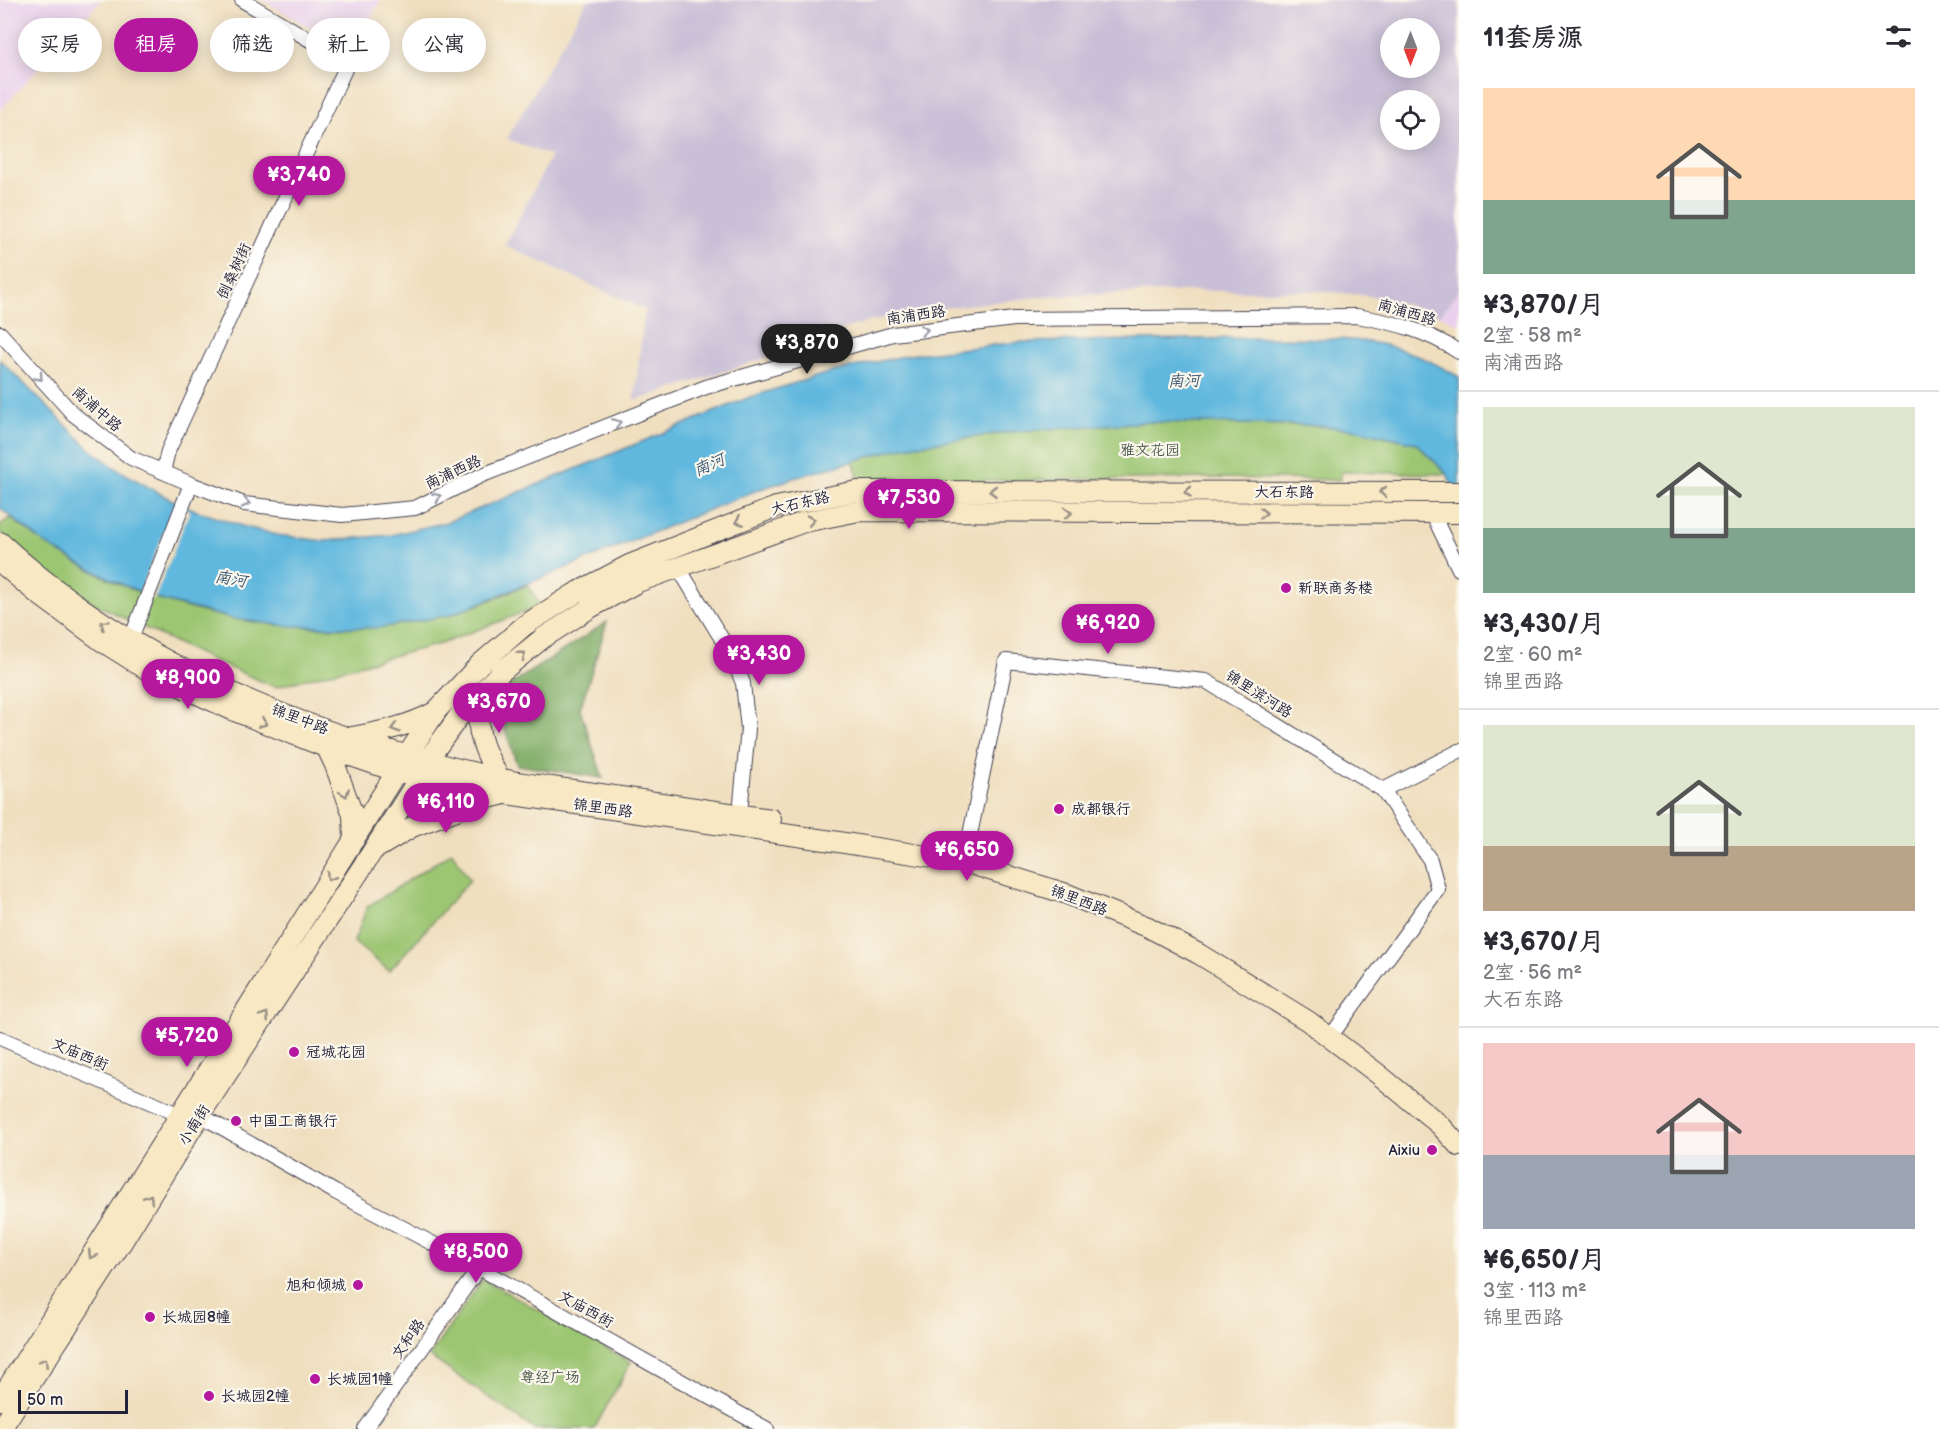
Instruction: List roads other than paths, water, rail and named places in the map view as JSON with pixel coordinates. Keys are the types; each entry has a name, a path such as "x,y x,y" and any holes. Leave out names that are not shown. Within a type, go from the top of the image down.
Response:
{"main road":[{"name":"大石东路","path":"402,764 437,711 480,664 525,625 574,594 629,565 776,507 857,491 1450,492"},
{"name":"大石东路","path":"424,769 462,712 501,672 543,638 590,608 638,582 804,522 859,511 1456,513"},
{"name":"锦里中路","path":"0,542 21,562 78,606 130,641 204,680 286,715 350,737 402,764"},
{"name":"锦里中路","path":"0,562 38,594 103,642 154,674 232,710 327,748 424,769"},
{"path":"375,849 412,827 488,798 503,786 484,752 478,728 480,693"},
{"path":"350,737 384,731 419,721 437,711"},
{"path":"327,748 353,815 354,840"},
{"name":"小南街","path":"0,1400 402,764"},
{"name":"锦里西路","path":"424,769 503,786 739,821 967,849 1059,880 1119,903 1176,930 1271,984 1314,1012 1441,1109 1459,1126"},
{"name":"小南街","path":"1,1429 122,1242 200,1114 375,849 424,769"},
{"name":"锦里西路","path":"739,821 832,840 964,862 1067,894 1148,927 1199,954 1308,1021 1440,1125 1459,1146"}],"street":[{"name":"倒桑树街","path":"163,472 173,441 346,67 332,53 242,0"},
{"name":"南浦西路","path":"190,484 244,504 342,515 415,508 480,476 706,387 893,334 1014,320 1357,316 1394,322 1436,337 1459,352"},
{"name":"南浦中路","path":"0,333 73,414 131,458 190,484"},
{"path":"130,641 190,484"},
{"path":"1432,513 1459,569"},
{"path":"678,567 731,654 743,684 748,729 739,821"},
{"name":"锦里滨河路","path":"967,849 1006,661 1206,681 1383,790"},
{"path":"1336,1029 1438,889 1430,860 1383,790 1459,751"},
{"name":"文庙西街","path":"0,1038 180,1114"},
{"name":"文庙西街","path":"200,1114 336,1192 479,1268 767,1429"},
{"name":"文和路","path":"365,1429 479,1268"}],"water":[{"name":"南河","path":"1324,338 1380,344 1421,357 1459,377 1459,502 1447,474 1416,443 1354,429 1305,425 1148,422 1017,431 903,447 794,478 755,491 450,615 379,628 286,626 234,619 164,601 123,585 80,564 45,544 0,508 0,360 91,450 120,471 168,498 197,511 242,526 277,535 324,541 391,535 447,522 750,397 831,372 908,355 1021,342"}],"place":[{"name":"新联商务楼","path":"1286,588"},
{"name":"成都银行","path":"1059,809"},
{"name":"冠城花园","path":"294,1052"},
{"name":"中国工商银行","path":"236,1121"},
{"name":"Aixiu","path":"1432,1150"},
{"name":"旭和倾城","path":"358,1285"},
{"name":"长城园8幢","path":"150,1317"},
{"name":"长城园1幢","path":"315,1379"},
{"name":"长城园2幢","path":"209,1396"}],"park label":[{"name":"雅文花园","path":"1150,450"},
{"name":"尊经广场","path":"550,1377"}]}
